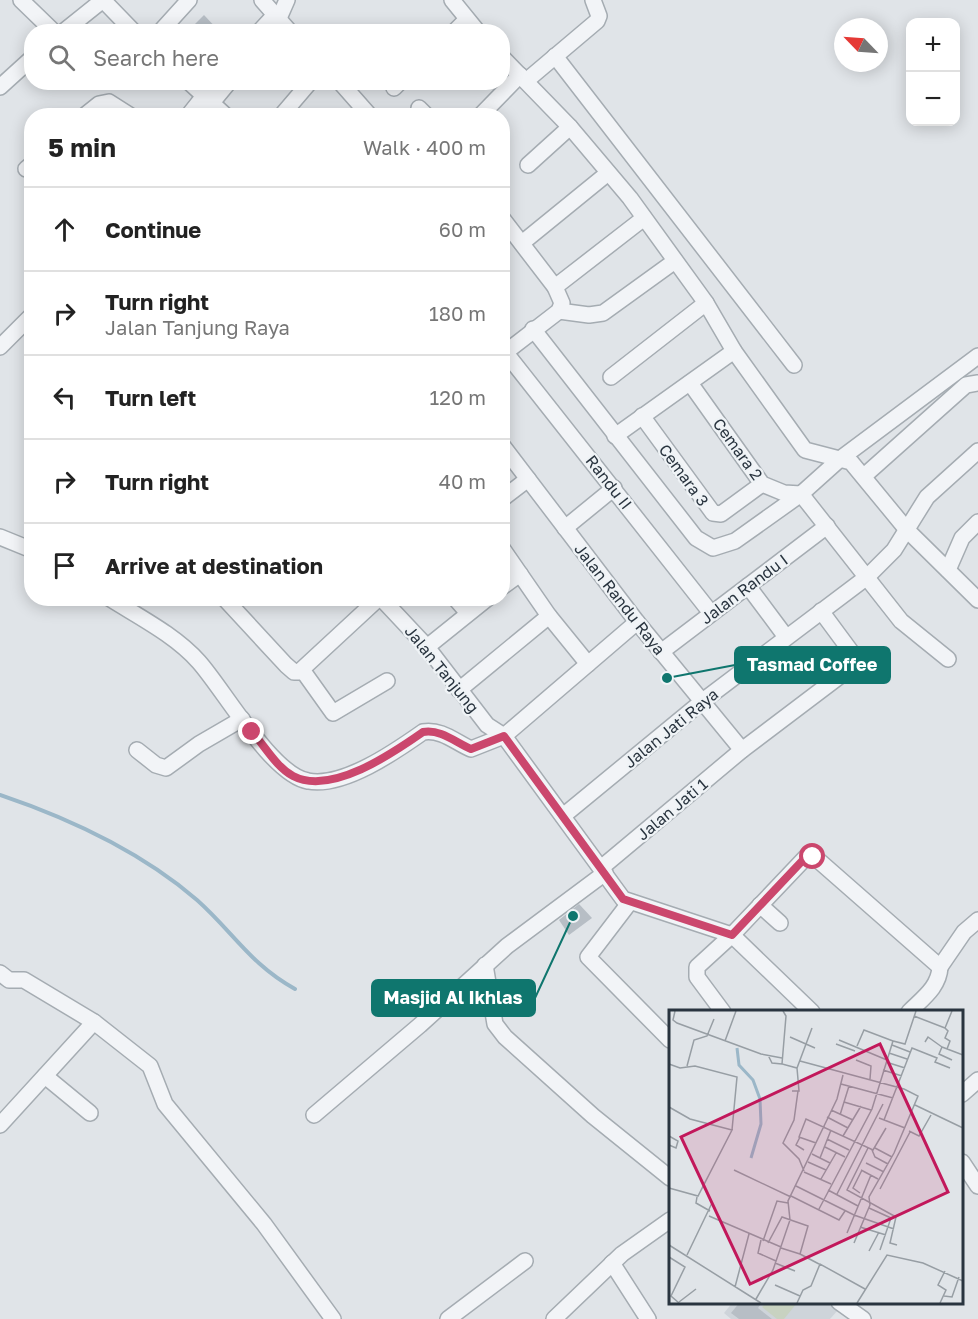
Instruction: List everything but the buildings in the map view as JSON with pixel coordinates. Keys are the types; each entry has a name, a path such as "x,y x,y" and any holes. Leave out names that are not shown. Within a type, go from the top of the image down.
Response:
{"street":[{"path":"21,0 46,24"},
{"path":"167,24 189,0"},
{"path":"262,0 274,24"},
{"path":"275,24 287,0"},
{"path":"452,0 470,24"},
{"path":"510,89 597,21 599,16 593,0"},
{"path":"76,24 110,2 128,24"},
{"path":"462,24 466,20"},
{"path":"555,56 794,365"},
{"path":"0,87 24,65"},
{"path":"510,65 570,128 644,218 706,303 734,351 805,450 850,462 907,530 978,600"},
{"path":"197,90 217,108"},
{"path":"204,108 211,90"},
{"path":"197,108 219,90"},
{"path":"288,108 303,90"},
{"path":"344,90 353,108"},
{"path":"489,108 509,90"},
{"path":"94,108 99,104 109,102 118,108"},
{"path":"528,165 570,128"},
{"path":"522,243 608,173"},
{"path":"555,287 644,218"},
{"path":"510,228 555,287 562,303 559,311 510,347"},
{"path":"559,311 589,315 603,313 675,261"},
{"path":"611,377 706,303"},
{"path":"0,347 24,325"},
{"path":"533,329 696,538 712,548 735,540 801,494 840,459 978,356"},
{"path":"615,436 734,351"},
{"name":"Randu II","path":"510,360 615,488 711,613"},
{"path":"864,476 966,385 972,382 978,384"},
{"name":"Cemara 2","path":"690,383 762,484 784,493 801,494"},
{"name":"Cemara 3","path":"642,416 712,513 721,514 762,484"},
{"name":"Jalan Jati Raya","path":"563,816 704,700 867,578 894,550 927,497 978,451"},
{"name":"Jalan Randu Raya","path":"510,455 637,622 704,700 742,750"},
{"path":"510,493 528,479"},
{"path":"565,528 615,488"},
{"path":"801,494 901,621 948,659"},
{"path":"948,570 962,538 978,522"},
{"name":"Jalan Randu I","path":"661,652 827,526"},
{"path":"0,537 24,547"},
{"path":"510,560 549,616 588,664"},
{"path":"510,581 520,574"},
{"path":"748,586 786,637"},
{"path":"122,606 153,626 197,660 284,769 308,781 341,777 375,763 423,732 432,730 444,734 471,749 504,736 637,622"},
{"path":"232,606 294,672 303,671 372,606"},
{"name":"Jalan Tanjung","path":"388,606 427,647 487,725 504,736 623,899 630,902"},
{"path":"462,606 468,614"},
{"path":"427,647 478,606"},
{"name":"Jalan Jati 1","path":"314,1115 420,1025 485,965 603,871 742,750 853,666 855,657 821,611"},
{"path":"459,690 549,616"},
{"path":"303,671 333,713 387,681"},
{"path":"137,750 156,765 166,768 199,744 242,719"},
{"path":"722,1010 697,977 696,970 804,859 813,857 875,908 940,967"},
{"path":"669,1039 588,957 630,902 732,935 811,1010"},
{"path":"760,904 780,923"},
{"path":"910,1010 934,987 939,979 940,967 964,932 978,920"},
{"path":"485,965 495,1024 505,1037 593,1116 669,1177"},
{"path":"0,973 9,980 24,980 94,1022 150,1066 165,1104 264,1224 333,1319"},
{"path":"0,1125 94,1022"},
{"path":"45,1076 90,1113"},
{"path":"963,1093 978,1080"},
{"path":"964,1171 978,1186"},
{"path":"554,1319 612,1263 669,1221"},
{"path":"444,1318 525,1261"},
{"path":"612,1263 648,1319"},
{"path":"841,1304 863,1319"}],"shaded area":[{"path":"731,1304 828,1304 838,1310 830,1319 731,1319 724,1313"}],"green space":[{"path":"765,1304 796,1304 784,1319 777,1319 762,1307"}],"waterway":[{"path":"0,795 79,826 152,866 197,900 254,959 295,989"}],"place":[{"name":"Tasmad Coffee","path":"667,678"},
{"name":"Masjid Al Ikhlas","path":"573,916"}],"route":[{"path":"252,732 284,769 293,776 308,781 341,777 375,763 423,732 432,730 444,734 471,749 504,736 623,899 732,935 807,856 813,857"}]}
